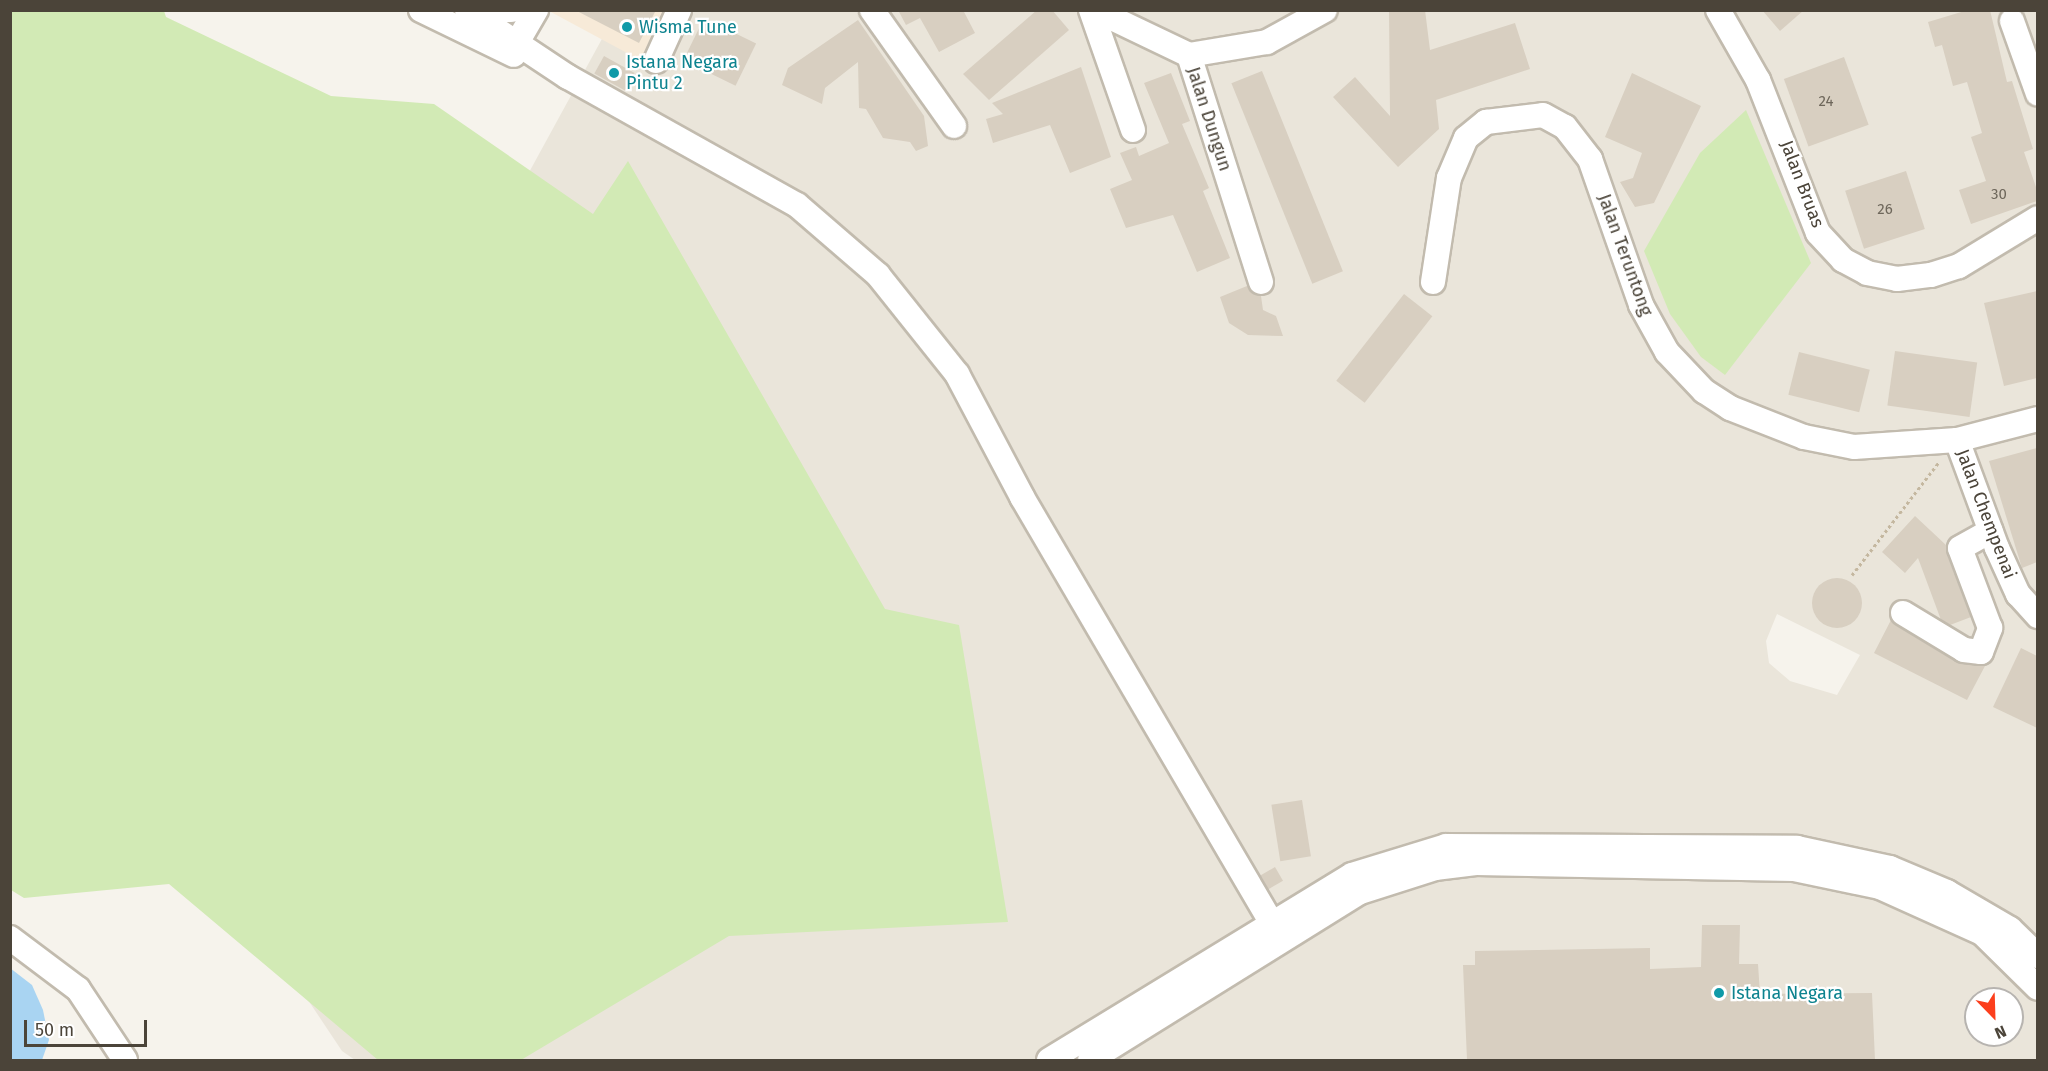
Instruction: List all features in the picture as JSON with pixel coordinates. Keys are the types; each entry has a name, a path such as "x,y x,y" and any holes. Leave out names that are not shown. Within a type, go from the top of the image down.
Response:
{"street":[{"path":"421,10 515,48"},
{"path":"467,10 551,75 574,81 797,206 840,237 918,322 957,374 1022,497 1276,929"},
{"path":"482,10 511,10"},
{"path":"515,48 536,10"},
{"path":"656,61 679,10"},
{"path":"872,10 954,126"},
{"path":"1093,10 1133,130"},
{"name":"Jalan Dungun","path":"1093,10 1189,55 1262,282"},
{"path":"1189,55 1267,42 1325,10"},
{"name":"Jalan Bruas","path":"1718,10 1758,80 1818,232 1843,260 1867,273 1898,279 1931,275 1959,266 2037,218"},
{"path":"2012,21 2037,94"},
{"name":"Jalan Teruntong","path":"1432,282 1449,178 1466,138 1486,122 1543,115 1565,127 1590,159 1641,305 1667,352 1704,391 1758,420 1854,447 1957,440 2037,419"},
{"name":"Jalan Chempenai","path":"1957,440 1991,531 2018,594 2037,616"},
{"path":"1903,613 1964,650 1981,652 1986,647 1988,620 1959,548 1991,531"},
{"path":"1090,1060 1352,874 1446,846 1797,848 1890,868 1947,892 2010,928 2037,956"},
{"path":"1049,1060 1276,929 1360,892 1435,868 1476,863 1794,868 1880,886 1933,907 1982,933 2037,988"},
{"path":"10,938 78,989 124,1060"}],"path":[{"path":"1852,574 1942,458"}],"shaded area":[{"path":"549,11 665,11 642,61"},
{"name":"Istana Negara","path":"665,11 2037,11 2037,1060 355,1060 342,1051 260,928 212,752 603,37 642,61","holes":["1777,614 1860,655 1837,695 1790,681 1769,663 1766,641"]}],"green space":[{"path":"10,11 164,11 166,17 331,96 434,104 593,214 628,161 885,609 959,625 1008,922 729,936 521,1060 378,1060 169,884 24,898 11,890"},
{"path":"1746,110 1811,263 1725,375 1701,357 1670,314 1644,251 1700,153"}],"water":[{"path":"10,968 32,985 43,1010 49,1040 42,1060 11,1060"}],"building":[{"name":"Wisma Tune","path":"575,10 656,10 639,43"},
{"path":"898,10 963,10 975,33 939,52 920,18 906,25"},
{"path":"1037,10 1052,10 1069,30 989,100 963,74"},
{"path":"1389,10 1425,10 1430,50 1515,23 1530,69 1436,100 1439,129 1398,167 1333,97 1355,77 1390,116"},
{"path":"1762,10 1804,10 1780,31"},
{"path":"1968,10 1990,10 2007,82 2012,81 2033,149 2024,152 2037,190 2037,201 1971,224 1959,190 1986,181 1971,137 1982,133 1967,82 1953,86 1942,45 1935,47 1928,22"},
{"path":"704,18 756,43 736,86 683,60"},
{"path":"858,20 924,116 928,146 916,151 910,142 883,138 866,109 859,108 858,62 825,88 822,104 782,85 788,68"},
{"name":"Istana Negara Pintu 2","path":"604,56 635,73 625,90 594,73"},
{"path":"1844,57 1869,125 1808,147 1784,79"},
{"path":"1081,67 1111,157 1070,173 1050,125 993,143 986,119 1003,114 992,103"},
{"path":"1262,71 1343,271 1312,284 1231,83"},
{"path":"1171,73 1190,121 1182,124 1209,188 1203,191 1230,258 1197,272 1173,215 1126,228 1110,189 1132,180 1120,153 1136,147 1139,156 1169,143 1144,83"},
{"path":"1632,73 1701,106 1654,203 1635,207 1620,182 1633,178 1642,153 1605,137"},
{"path":"1906,171 1925,229 1864,249 1845,191"},
{"path":"1247,286 1261,296 1263,310 1276,316 1283,336 1248,335 1229,323 1220,297"},
{"path":"2037,291 2037,378 2004,386 1984,303"},
{"path":"1404,294 1432,316 1365,403 1336,381"},
{"path":"1895,351 1977,363 1970,417 1887,405"},
{"path":"1799,352 1870,370 1859,412 1788,395"},
{"path":"2037,448 2037,562 2022,568 1989,461"},
{"path":"1915,516 1946,545 1971,617 1950,625 1941,620 1918,558 1905,573 1882,552"},
{"path":"1837,578 1846,580 1857,589 1862,603 1860,612 1851,623 1837,628 1828,626 1817,617 1812,603 1814,594 1823,583"},
{"path":"1891,620 1957,662 1985,666 1967,700 1874,653"},
{"path":"2021,648 2037,656 2037,728 1993,707"},
{"path":"1302,800 1311,856 1280,861 1271,805"},
{"path":"1275,867 1283,881 1268,889 1260,875"},
{"path":"1702,925 1740,925 1739,964 1758,964 1760,994 1872,993 1875,1060 1467,1060 1463,965 1475,965 1475,951 1650,948 1650,969 1701,967"}],"place":[{"name":"Wisma Tune","path":"627,27"},
{"name":"Istana Negara Pintu 2","path":"614,73"},
{"name":"Istana Negara","path":"1719,993"}]}
